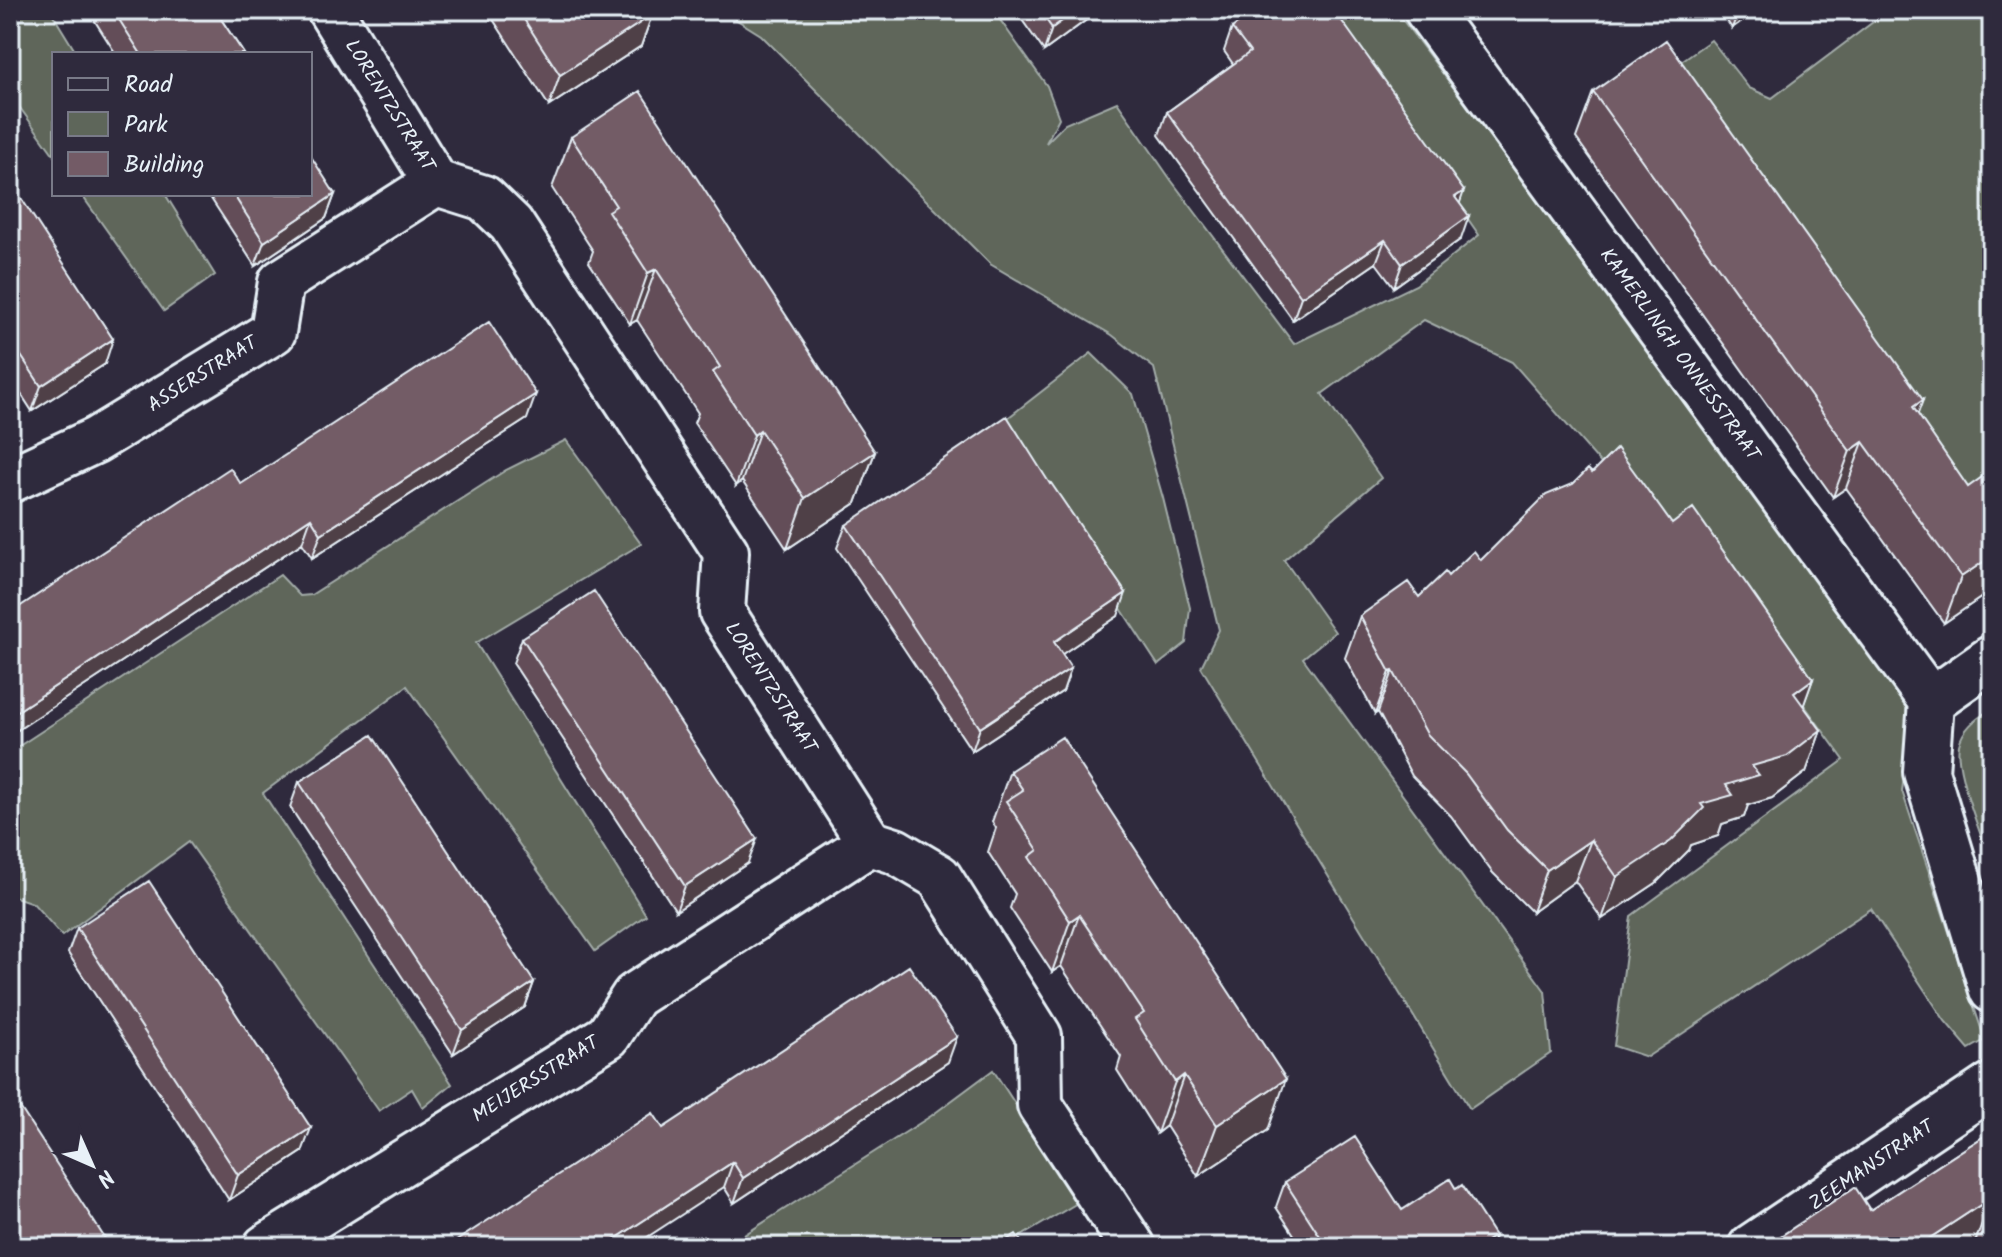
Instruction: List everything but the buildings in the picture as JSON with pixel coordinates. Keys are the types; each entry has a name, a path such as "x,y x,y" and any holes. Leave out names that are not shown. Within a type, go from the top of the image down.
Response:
{"street":[{"name":"LORENTZSTRAAT","path":"330,10 436,183 484,198 511,224 726,552 722,612 870,843"},
{"name":"KAMERLINGH ONNESSTRAAT","path":"1427,10 1931,701"},
{"name":"ASSERSTRAAT","path":"10,480 96,440 273,332 281,282 436,183"},
{"path":"1992,658 1931,701 1926,772 1992,990"},
{"path":"870,843 895,851 939,877 1039,1036 1040,1105 1133,1247"},
{"name":"MEIJERSSTRAAT","path":"266,1247 608,1036 634,996 870,843"},
{"name":"ZEEMANSTRAAT","path":"1751,1247 1992,1085"}],"green space":[{"path":"10,10 50,10 76,52 52,52 52,152 10,94"},
{"path":"729,10 993,10 1047,86 1059,118 1046,143 1065,124 1117,102 1171,180 1294,344 1416,285 1479,235 1330,20 1343,10 1395,10 1915,701 1902,791 1985,1040 1969,1049 1945,1021 1871,909 1647,1057 1614,1046 1631,916 1844,760 1681,535 1654,524 1512,362 1424,320 1322,394 1381,478 1284,560 1335,632 1303,658 1545,991 1551,1053 1470,1109 1201,667 1219,630 1154,368 1112,335 990,264 761,35 734,18"},
{"path":"1889,10 1992,10 1992,486 1958,511 1653,81 1711,40 1749,88 1772,98"},
{"path":"82,196 166,196 215,275 164,311"},
{"path":"1091,353 1133,394 1190,608 1186,643 1158,665 1000,424"},
{"path":"566,440 641,544 476,643 646,915 595,951 407,686 263,793 452,1084 423,1108 412,1089 379,1111 189,842 62,936 33,903 10,895 10,752 280,575 300,596 311,595 506,470"},
{"path":"1992,708 1992,866 1970,805 1961,770 1959,745 1972,724"},
{"path":"993,1070 1079,1202 1003,1247 687,1247 703,1237 736,1240 931,1116"}]}
